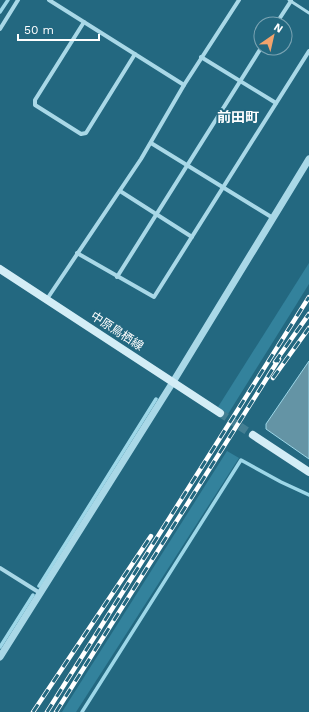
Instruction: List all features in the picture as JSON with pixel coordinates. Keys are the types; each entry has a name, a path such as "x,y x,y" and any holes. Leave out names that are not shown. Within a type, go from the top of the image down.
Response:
{"main road":[{"name":"中原鳥栖線","path":"0,269 220,413"},
{"path":"253,435 309,472"}],"street":[{"path":"0,28 18,0"},
{"path":"49,0 184,85"},
{"path":"47,299 151,143 201,56 239,0"},
{"path":"281,16 290,1"},
{"path":"84,22 34,100 35,105 81,134 86,133 134,54"},
{"path":"77,253 154,297 309,51"},
{"path":"201,56 276,103"},
{"path":"117,277 256,56"},
{"path":"151,143 273,218"},
{"path":"0,657 173,382 309,159"},
{"path":"120,191 192,237"},
{"path":"0,568 40,593"}],"lane":[{"path":"290,1 309,13"}],"shaded area":[{"path":"309,263 309,284 228,414 218,407"},
{"path":"309,361 309,459 266,429 266,424"},
{"path":"227,451 239,458 76,712 62,712"}],"waterway":[{"path":"0,12 8,0"},
{"path":"39,586 156,399"},
{"path":"82,712 241,460 281,482 309,495"},
{"path":"0,647 33,595"}],"tunnel":[{"path":"220,413 253,435"}],"railway":[{"path":"47,712 309,297"},
{"path":"275,362 309,314"},
{"path":"273,378 309,328"},
{"path":"56,712 279,359"},
{"path":"33,712 151,536"}],"district":[{"name":"前田町","path":"238,117"}]}
